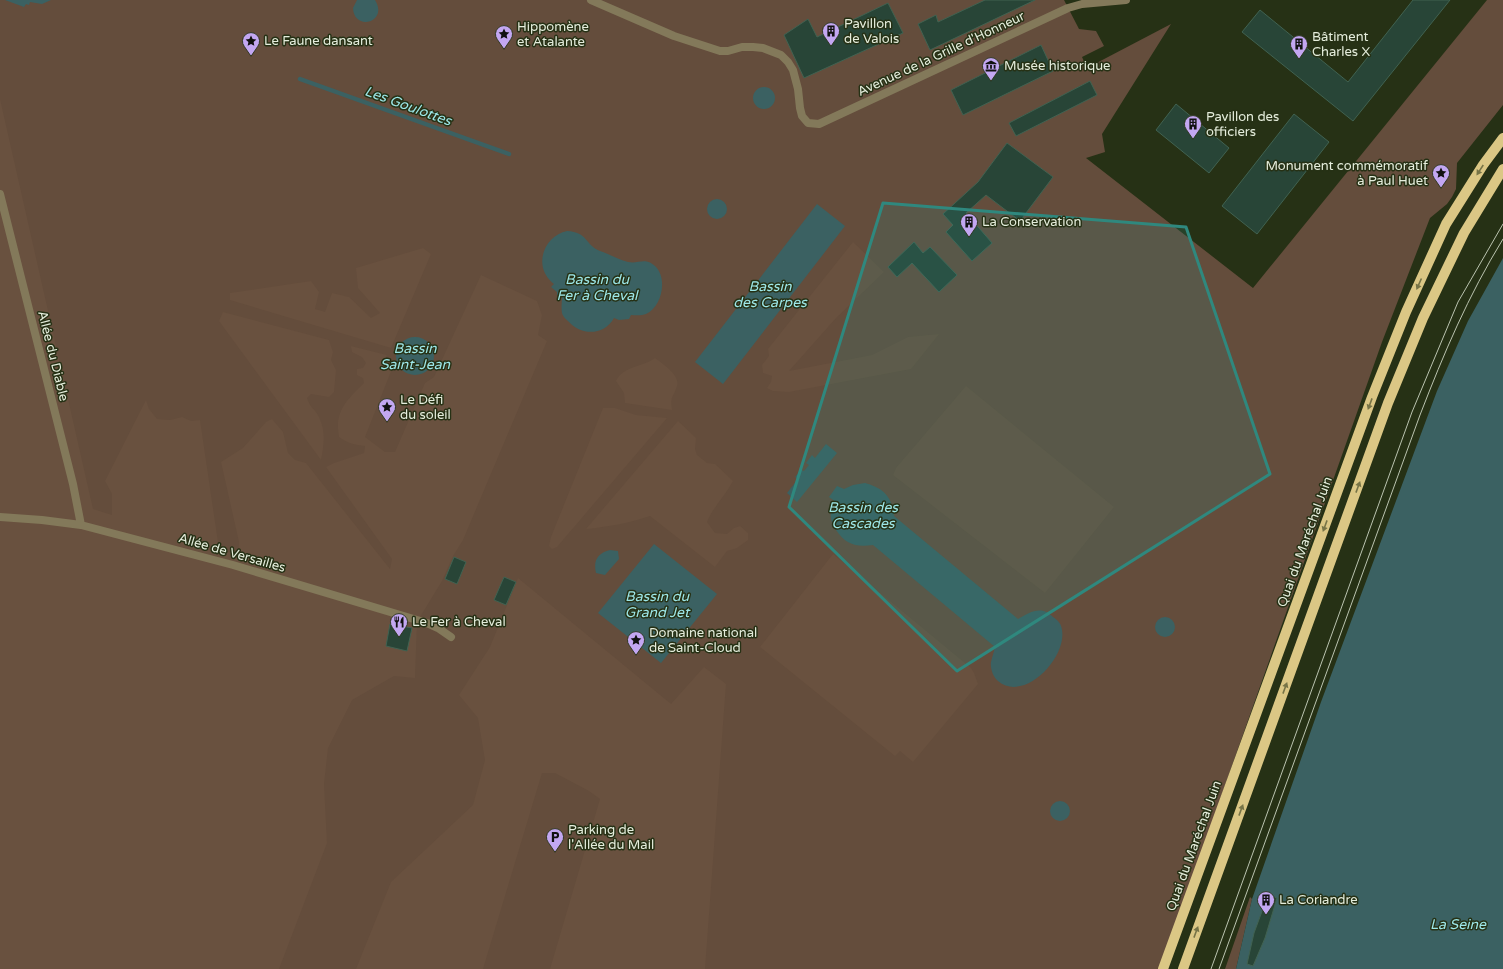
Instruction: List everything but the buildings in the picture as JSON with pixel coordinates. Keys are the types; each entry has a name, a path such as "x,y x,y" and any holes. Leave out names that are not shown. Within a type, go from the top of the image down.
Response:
{"main road":[{"name":"Quai du Maréchal Juin","path":"1163,969 1372,397 1406,312 1446,224 1483,165 1503,138"},
{"path":"1183,969 1391,396 1423,318 1464,234 1503,169"}],"street":[{"name":"Avenue de la Grille d'Honneur","path":"591,0 674,36 720,51 728,51 742,47 753,47 763,48 781,55 788,62 796,79 802,116 808,123 819,124 1068,8 1082,4 1126,0"},
{"name":"Allée du Diable","path":"0,194 73,484 81,525"},
{"name":"Allée de Versailles","path":"0,518 42,520 81,525 233,565 419,621 438,628 451,637"}],"highlighted area":[{"path":"883,203 1186,227 1270,474 957,671 789,507"}],"shaded area":[{"name":"Domaine national de Saint-Cloud","path":"0,0 1064,0 1079,29 1096,31 1104,46 1082,57 1087,68 1171,24 1102,134 1105,152 1086,158 1253,288 1487,0 1503,0 1503,105 1457,163 1456,189 1447,204 1430,218 1382,342 1160,969 0,969"},
{"path":"0,99 93,509 112,515 112,494 105,481 146,400 149,409 157,419 170,420 182,417 191,421 200,420 219,549 238,555 239,542 221,462 243,448 266,422 272,419 283,432 288,453 295,460 306,463 390,569 392,559 326,467 364,453 365,446 345,441 339,437 338,420 340,413 347,401 364,383 363,378 357,375 357,369 363,368 366,363 362,357 352,352 351,346 387,355 385,361 392,369 365,437 385,452 395,452 425,383 434,377 481,275 537,301 542,315 538,335 547,341 463,540 453,556 442,581 417,622 415,678 394,676 352,700 328,748 324,784 327,843 279,969 0,969"},
{"path":"853,242 884,272 836,318 789,371 872,355 908,337 939,334 911,369 789,392 773,391 767,388 771,382 772,376 763,373 762,365 769,356 768,349"},
{"path":"423,248 431,254 391,348 230,300 230,293 311,281 319,292 315,309 325,312 332,293 349,297 371,318 380,313 358,288 356,268"},
{"path":"223,312 329,340 333,352 331,360 336,370 334,392 329,397 311,394 307,398 319,417 323,428 324,443 321,460 219,321"},
{"path":"655,358 670,370 676,378 677,386 672,399 672,410 625,403 624,393 616,381 623,372"},
{"path":"966,386 1114,507 1045,593 893,475 896,468"},
{"path":"603,408 615,408 636,415 667,418 557,547 552,549 549,546 551,537"},
{"path":"678,421 696,438 695,449 697,455 707,463 715,464 733,481 712,511 707,522 715,533 727,534 734,528 740,526 748,533 748,540 737,548 727,551 715,567 650,516 634,521 586,529"},
{"path":"833,554 971,668 974,673 978,684 913,762 900,751 895,756 760,647"},
{"path":"518,578 671,704 704,667 726,684 705,969 550,969 600,799 589,791 555,773 542,773 483,969 356,969 391,882 473,805 485,760 478,718 459,695 490,647"},
{"path":"1250,897 1252,899 1236,969 1225,969"}],"water":[{"path":"5,0 51,0 42,4 30,2 29,5 26,4 24,7"},
{"path":"357,0 375,0 378,8 378,14 374,19 364,22 359,20 355,15 353,8"},
{"path":"764,87 772,90 775,98 772,106 764,109 756,106 753,98 756,90"},
{"path":"717,199 724,202 727,209 724,216 717,219 710,216 707,209 710,202"},
{"name":"Bassin des Carpes","path":"817,204 845,226 723,384 695,362"},
{"name":"Bassin du Fer à Cheval","path":"567,231 583,236 595,248 621,260 628,262 645,261 655,266 659,271 662,285 659,299 652,310 644,315 631,315 629,319 619,320 614,318 605,328 593,332 581,330 570,323 562,313 562,297 557,295 557,292 551,287 554,284 545,273 542,262 545,250 551,240"},
{"name":"La Seine","path":"1503,258 1503,969 1236,969 1252,899 1321,702 1437,391 1468,321"},
{"name":"Bassin Saint-Jean","path":"415,337 428,343 434,356 428,369 415,375 402,369 396,356 402,343"},
{"path":"826,444 837,453 797,502 787,493 798,479 795,477 801,470 804,471 809,465 806,463 812,455 815,458"},
{"name":"Bassin des Cascades","path":"865,483 882,490 889,498 894,516 1018,619 1031,612 1044,611 1049,613 1060,623 1062,637 1059,650 1053,662 1043,673 1032,681 1021,686 1009,686 998,681 993,675 991,667 995,647 873,545 861,546 852,544 840,535 832,524 830,511 836,502 829,497 837,486 844,489 853,485"},
{"name":"Bassin du Grand Jet","path":"654,544 717,594 661,663 598,613"},
{"path":"610,550 618,551 619,559 605,575 596,573 595,564 597,558 602,553"},
{"path":"1165,617 1172,620 1175,627 1172,634 1165,637 1158,634 1155,627 1158,620"},
{"path":"1060,801 1067,804 1070,811 1067,818 1060,821 1053,818 1050,811 1053,804"}],"waterway":[{"name":"Les Goulottes","path":"300,79 509,154"}],"tram line":[{"path":"1211,969 1412,412 1458,302 1503,224"},
{"path":"1219,969 1420,415 1457,325 1490,260 1503,239"}],"place":[{"name":"Pavillon de Valois","path":"831,46"},
{"name":"Hippomène et Atalante","path":"504,49"},
{"name":"Le Faune dansant","path":"251,56"},
{"name":"Bâtiment Charles X","path":"1299,59"},
{"name":"Musée historique","path":"991,81"},
{"name":"Pavillon des officiers","path":"1193,139"},
{"name":"Monument commémoratif à Paul Huet","path":"1441,188"},
{"name":"La Conservation","path":"969,237"},
{"name":"Le Défi du soleil","path":"387,422"},
{"name":"Le Fer à Cheval","path":"399,637"},
{"name":"Domaine national de Saint-Cloud","path":"636,655"},
{"name":"Parking de l'Allée du Mail","path":"555,852"},
{"name":"La Coriandre","path":"1266,915"}]}
